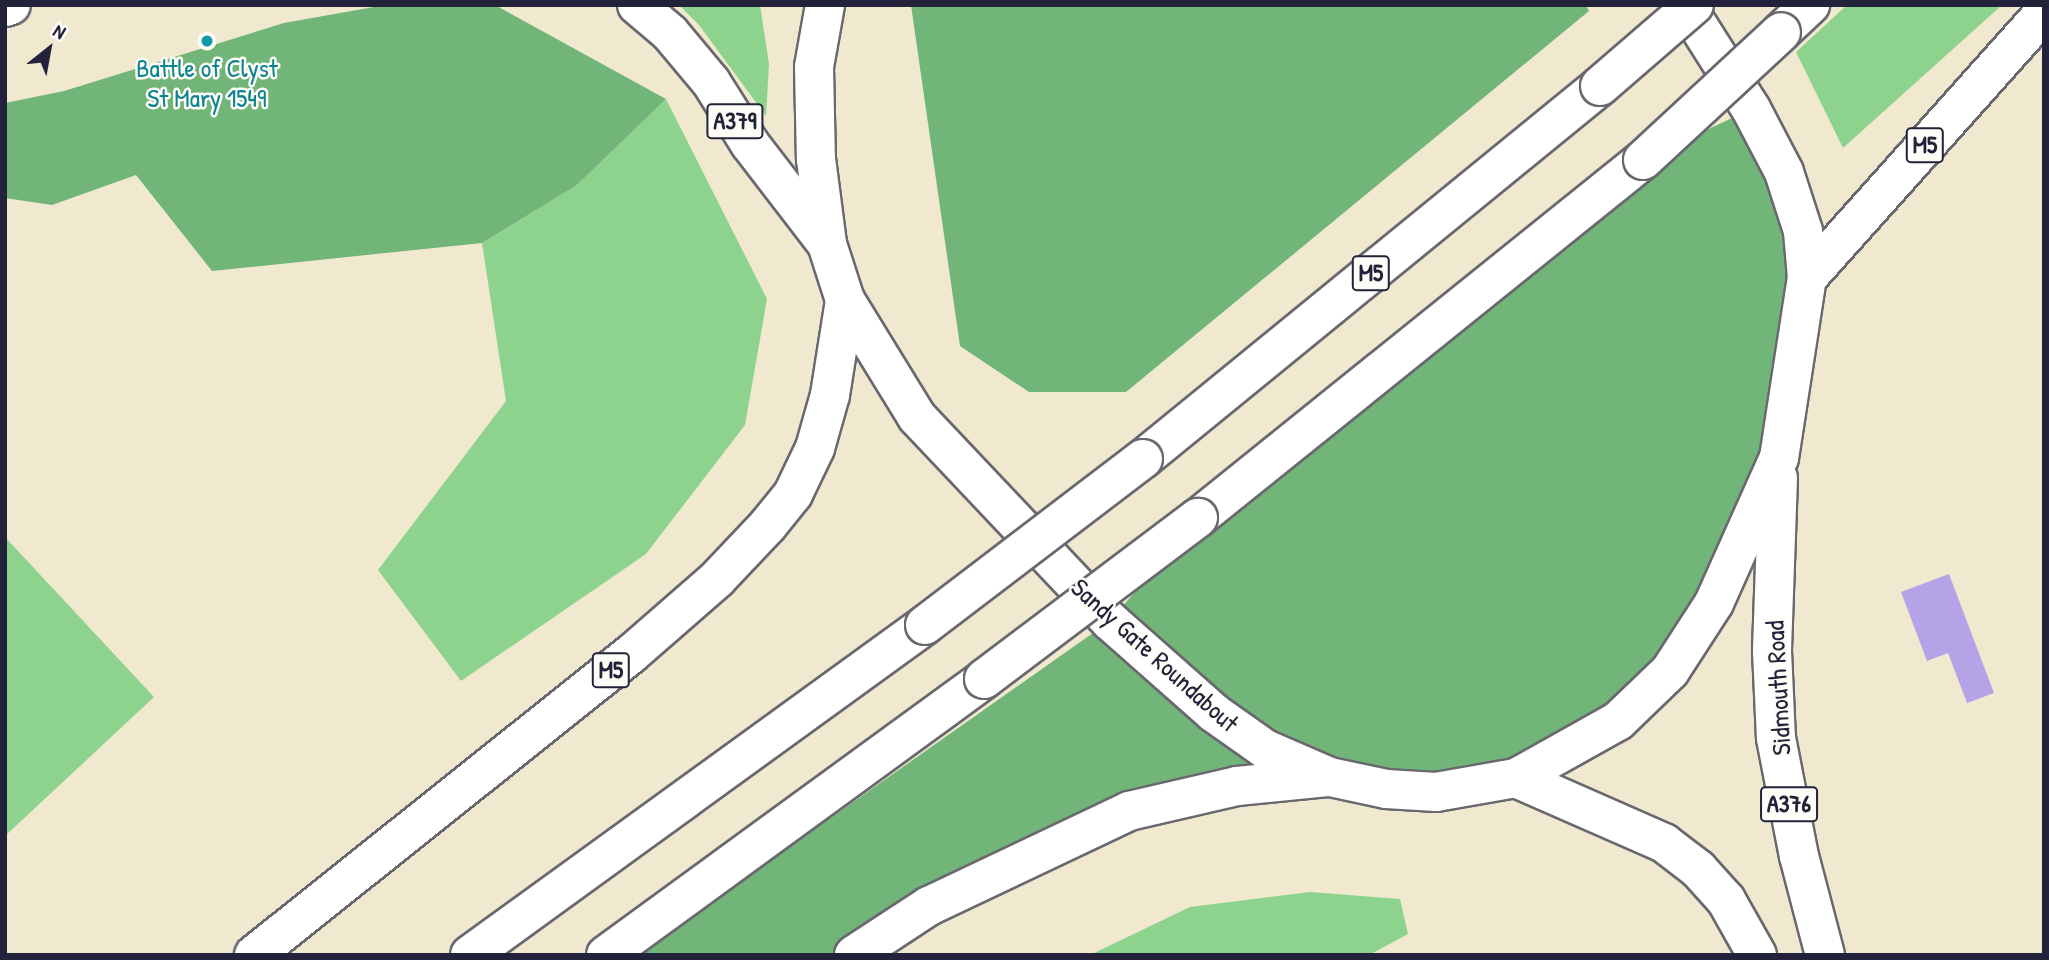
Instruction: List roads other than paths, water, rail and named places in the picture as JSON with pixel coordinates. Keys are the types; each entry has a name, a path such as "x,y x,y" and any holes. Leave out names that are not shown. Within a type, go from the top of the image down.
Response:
{"main road":[{"path":"5,7 11,5"},
{"name":"A379","path":"637,5 670,33 711,82 750,144 827,244"},
{"name":"Sandy Gate Roundabout","path":"825,5 814,67 816,159 827,244 845,299 917,417 1110,621 1214,713 1265,749 1330,777 1386,789 1436,792 1516,778 1618,721 1670,671 1714,603 1779,458 1807,278 1803,231 1784,172 1751,109 1685,5"},
{"name":"M5","path":"470,955 925,625 1143,459 1600,86 1694,5"},
{"path":"606,955 984,679 1198,518 1643,160 1810,5"},
{"name":"M5","path":"1807,278 2044,12"},
{"name":"M5","path":"254,955 630,655 717,579 768,525 793,494 815,449 830,395 845,299"},
{"name":"Sidmouth Road","path":"1779,458 1772,650 1776,738 1799,856 1825,955"},
{"path":"854,955 929,906 1129,811 1237,786 1330,777"},
{"path":"1516,778 1664,843 1698,869 1726,900 1757,955"}],"place":[{"name":"Battle of Clyst St Mary 1549","path":"207,41"}]}
